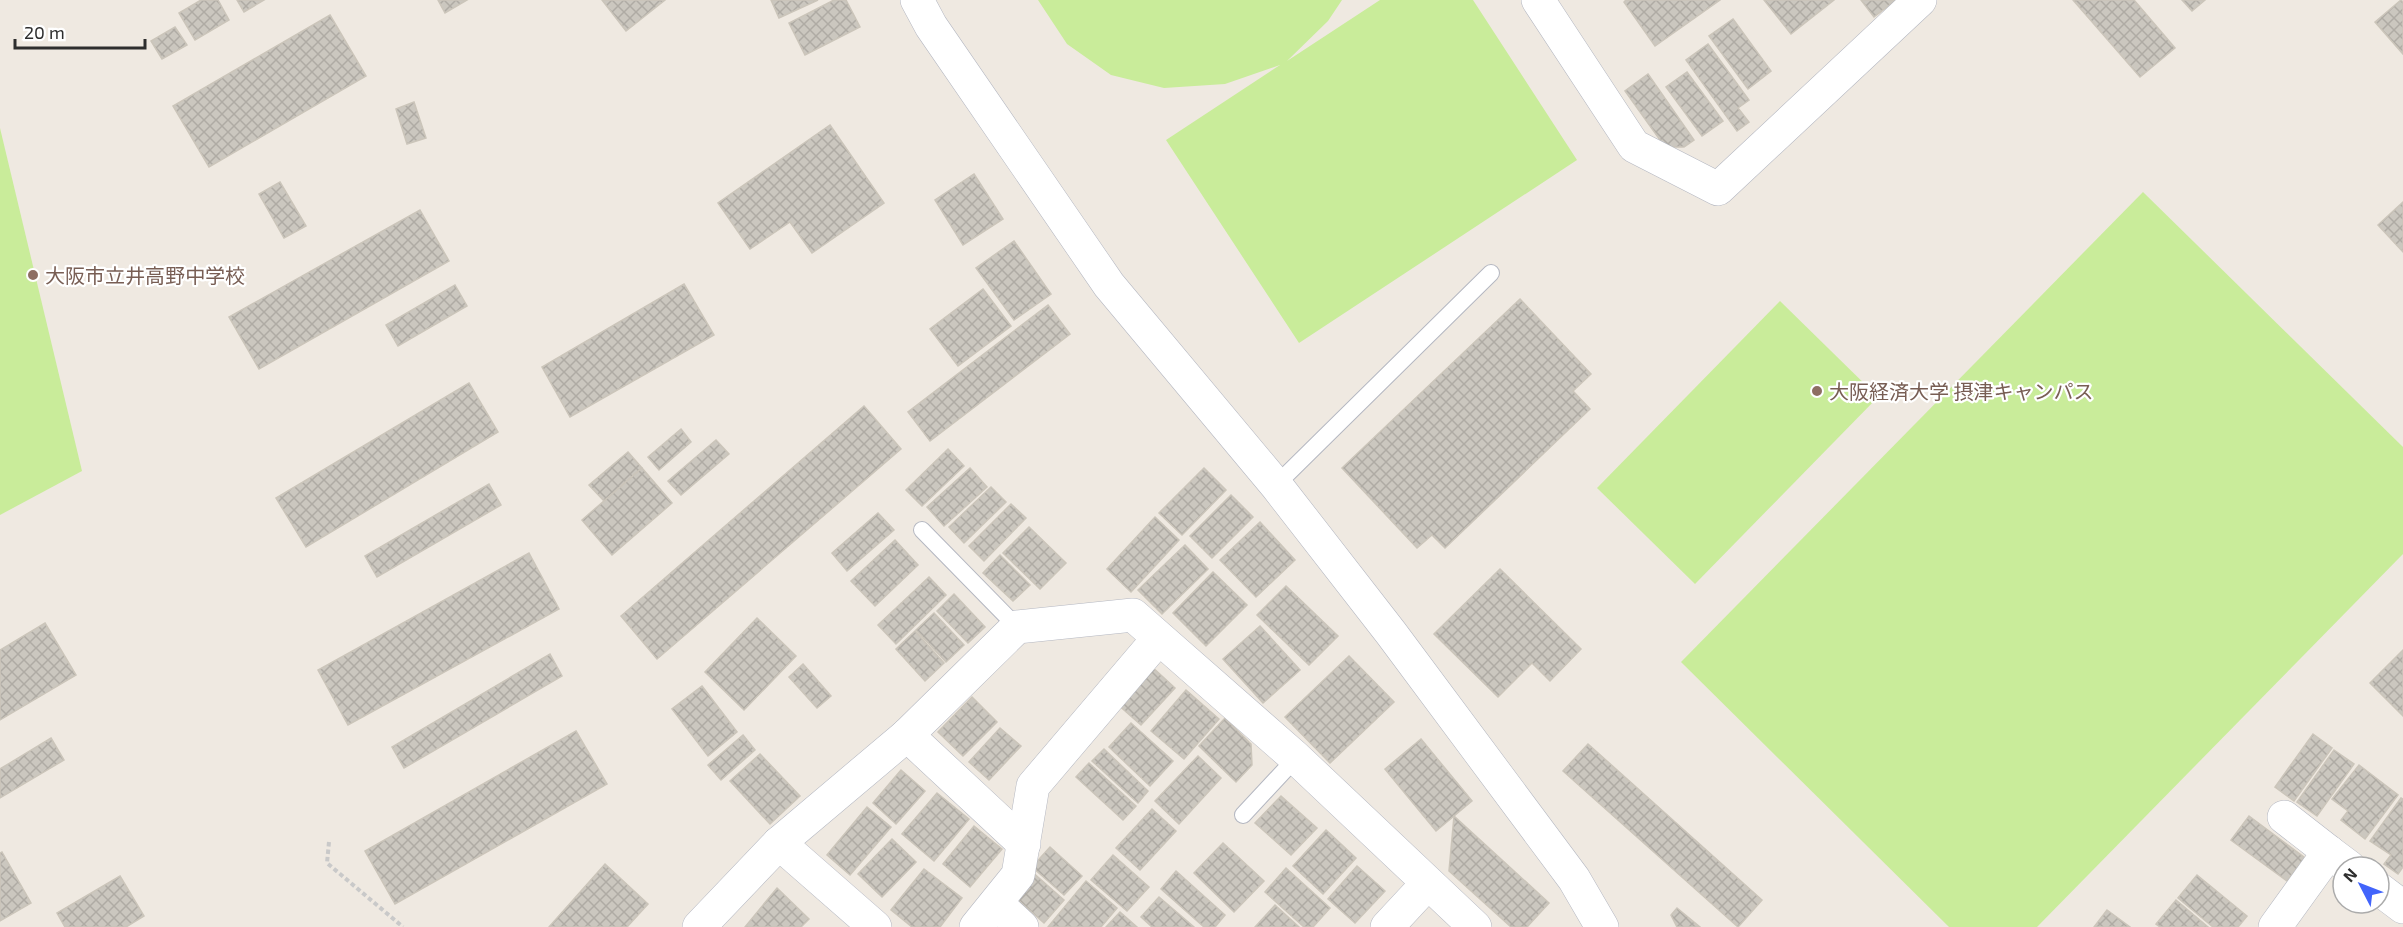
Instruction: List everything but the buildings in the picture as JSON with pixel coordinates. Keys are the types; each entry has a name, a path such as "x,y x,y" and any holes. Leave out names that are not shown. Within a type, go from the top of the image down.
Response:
{"street":[{"path":"917,0 931,26 1109,285 1276,485 1391,633 1574,879 1602,927"},
{"path":"1538,0 1634,146 1718,189 1920,0"},
{"path":"699,927 779,843 907,735 1017,627 1133,615 1296,758 1475,927"},
{"path":"1022,927 986,915 1018,875 1033,786 1158,639"},
{"path":"907,735 1024,844"},
{"path":"2284,817 2334,855"},
{"path":"779,843 875,927"},
{"path":"2275,927 2331,868"},
{"path":"1387,927 1427,884"}],"lane":[{"path":"1276,485 1491,273"},
{"path":"922,530 1017,627"},
{"path":"1243,815 1296,758"}],"path":[{"path":"329,842 327,863 403,927"}],"green space":[{"path":"1038,0 1342,0 1328,21 1287,61 1380,0 1473,0 1577,160 1299,343 1166,140 1280,65 1225,84 1164,88 1111,75 1067,44"},
{"path":"0,128 82,471 0,515"},
{"path":"2143,192 2403,447 2403,554 2037,927 1949,927 1681,662"},
{"path":"1780,301 1878,397 1695,584 1597,488"}],"place":[{"name":"大阪市立井高野中学校","path":"33,275"},
{"name":"大阪経済大学 摂津キャンパス","path":"1817,391"}]}
